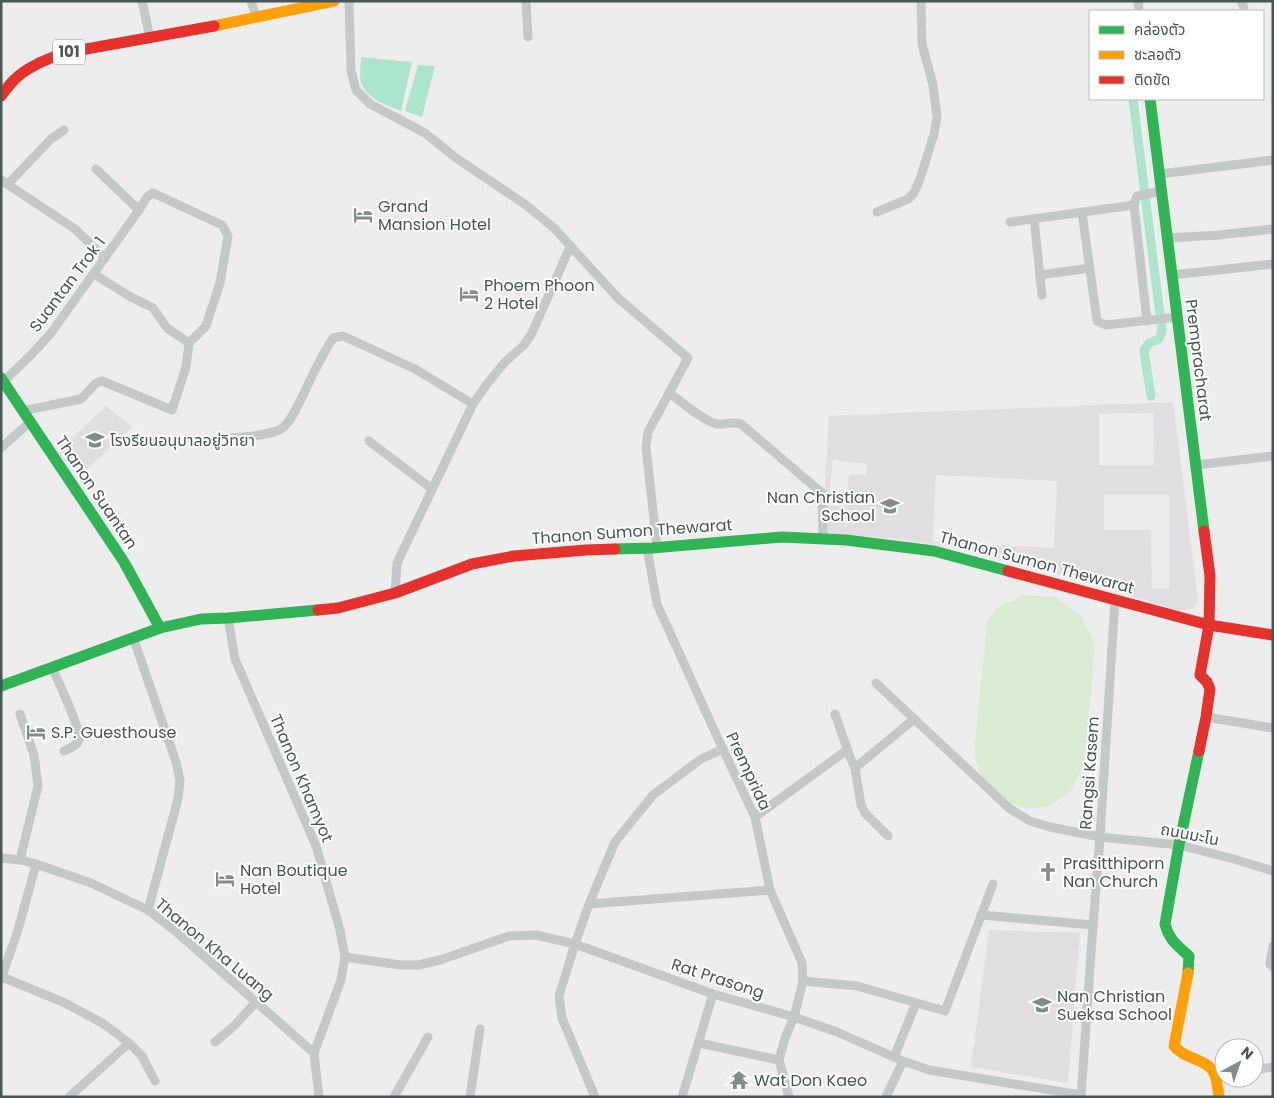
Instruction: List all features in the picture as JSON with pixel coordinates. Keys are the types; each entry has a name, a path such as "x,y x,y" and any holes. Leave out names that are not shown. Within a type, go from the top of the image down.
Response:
{"street":[{"path":"142,1 150,38"},
{"path":"251,1 256,17"},
{"name":"101","path":"1,96 14,80 27,70 64,53 150,38 334,1"},
{"path":"348,1 351,71 356,90 370,104 426,132 456,158 526,205 554,228 570,247 532,334 523,346 505,362 473,404 397,563 395,593"},
{"path":"526,1 528,37"},
{"path":"877,212 908,199 914,193 934,134 937,116 933,85 922,44 921,1"},
{"name":"Prempracharat","path":"1150,100 1210,576 1209,625 1200,671 1200,675 1207,682 1210,689 1165,924 1171,939 1189,956 1174,1046 1178,1052 1214,1070"},
{"path":"64,130 51,139 5,182 75,229 105,258"},
{"path":"1160,174 1273,160"},
{"path":"96,169 139,210"},
{"path":"1010,222 1082,212 1135,201 1162,191"},
{"name":"Suantan Trok 1","path":"2,380 32,354 50,333 94,274 147,197 153,193 222,225 228,236 220,283 206,326 189,343"},
{"path":"1135,201 1148,321"},
{"path":"1082,212 1097,321 1106,325 1178,317"},
{"path":"1034,219 1042,295"},
{"path":"1168,238 1273,229"},
{"name":"Premprida","path":"570,247 618,298 688,358 648,432 646,447 657,604 756,817 770,890 802,963 803,981 794,1017 784,1038 779,1060 789,1097"},
{"path":"1172,275 1273,264"},
{"path":"1040,275 1090,268"},
{"path":"22,411 81,399 96,384 102,381 172,410 186,367 189,343 167,328 153,308 129,296 94,274"},
{"path":"232,438 265,434 284,427 293,414 332,338 343,336 416,369 473,404"},
{"name":"Thanon Suantan","path":"2,380 124,562 160,628"},
{"path":"669,393 709,421 717,424 736,422 741,424 822,493 824,539"},
{"path":"1,448 30,422"},
{"path":"369,441 432,489"},
{"path":"1196,465 1273,456"},
{"name":"Thanon Sumon Thewarat","path":"1,686 160,628 202,619 338,608 395,593 472,564 514,556 782,537 846,540 934,551 1209,625 1273,635"},
{"name":"Rangsi Kasem","path":"1081,1096 1115,600"},
{"name":"Thanon Khamyot","path":"228,618 235,659 316,846 340,930 345,957 341,980 314,1053 318,1097"},
{"path":"133,637 176,762 180,780 178,799 148,910"},
{"path":"52,667 76,723 79,735 77,744 64,750"},
{"name":"ถนนมะโน","path":"876,683 1010,809 1030,820 1050,828 1100,837 1179,845 1234,858 1273,871"},
{"path":"20,714 34,755 38,786 20,860"},
{"path":"834,714 855,768 861,805 888,836"},
{"path":"1206,717 1273,728"},
{"path":"855,768 914,719"},
{"path":"595,1097 562,1018 559,996 589,904 615,842 653,795 702,759 723,749"},
{"path":"756,817 847,750"},
{"name":"Thanon Kha Luang","path":"1,858 36,864 91,883 148,910 180,935 314,1053"},
{"path":"36,864 18,930 2,978 63,1002 104,1024 142,1056 155,1081"},
{"path":"803,981 857,986 945,1011 993,884"},
{"path":"589,904 770,890"},
{"path":"981,915 1092,925"},
{"name":"Rat Prasong","path":"345,957 400,965 418,965 440,960 509,936 536,935 575,944 713,994 794,1017 837,1032 903,1061 929,1070 1081,1096"},
{"path":"1273,946 1270,964 1273,967"},
{"path":"682,1097 713,994"},
{"path":"215,1042 234,1026 256,1002"},
{"path":"894,1057 916,1003"},
{"path":"470,1097 480,1029"},
{"path":"394,1097 428,1037"},
{"path":"699,1043 779,1060"},
{"path":"69,1097 129,1044"},
{"path":"886,1097 903,1061"}],"shaded area":[{"path":"361,57 412,62 401,111 375,99 365,90 360,77"},
{"path":"418,65 435,66 422,117 405,111"},
{"name":"Nan Christian School","path":"1173,402 1198,600 1192,609 1176,610 1068,576 947,546 890,538 822,533 829,416","holes":["1153,413 1154,465 1099,465 1099,414","833,460 867,464 866,475 849,474 845,507 828,505","936,475 1057,481 1054,548 933,542","1104,495 1169,495 1169,589 1152,589 1151,530 1104,530"]},
{"name":"โรงรียนอนุบาลอยู่วิทยา","path":"106,406 132,427 79,477 57,452"},
{"path":"1024,595 1056,597 1081,616 1095,644 1085,764 1070,792 1050,806 1026,809 1004,801 984,783 974,755 987,622 996,609"},
{"path":"989,930 1080,933 1068,1083 971,1067"}],"waterway":[{"path":"1133,100 1162,331 1159,339 1149,343 1144,351 1151,396"}],"traffic: fast":[{"path":"1150,100 1204,531"},
{"path":"1,378 124,562 160,628"},
{"path":"615,549 652,548 782,537 846,540 934,551 1008,571"},
{"path":"1,686 160,628 201,619 318,610"},
{"path":"1188,973 1189,956 1171,938 1165,924 1199,751"}],"traffic: slow":[{"path":"214,26 334,1"},
{"path":"1188,973 1174,1046 1184,1054 1211,1068 1216,1079 1219,1097"}],"traffic: jam":[{"path":"1,96 14,80 25,71 64,53 214,26"},
{"path":"1199,751 1210,689 1207,682 1200,675 1209,625 1210,576 1204,531"},
{"path":"318,610 338,608 395,593 472,564 514,556 615,549"},
{"path":"1008,571 1209,625 1273,635"}],"place":[{"name":"Grand Mansion Hotel","path":"363,215"},
{"name":"Phoem Phoon 2 Hotel","path":"469,294"},
{"name":"โรงรียนอนุบาลอยู่วิทยา","path":"95,440"},
{"name":"Nan Christian School","path":"890,506"},
{"name":"S.P. Guesthouse","path":"36,732"},
{"name":"Prasitthiporn Nan Church","path":"1048,872"},
{"name":"Nan Boutique Hotel","path":"225,879"},
{"name":"Nan Christian Sueksa School","path":"1042,1005"},
{"name":"Wat Don Kaeo","path":"739,1080"}]}
